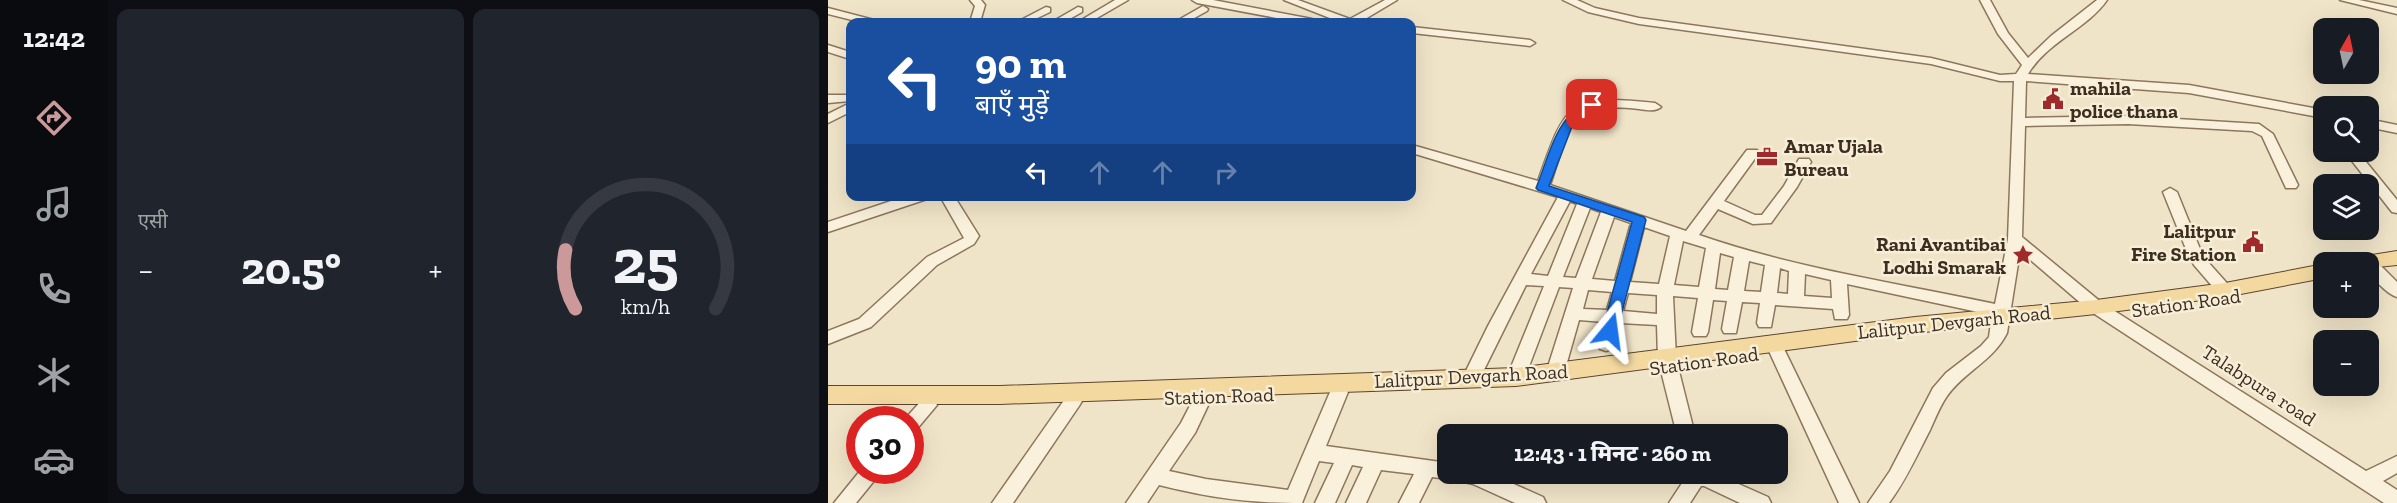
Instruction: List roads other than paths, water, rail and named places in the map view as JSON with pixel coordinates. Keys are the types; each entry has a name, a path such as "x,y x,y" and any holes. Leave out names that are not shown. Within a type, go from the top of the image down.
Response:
{"main road":[{"path":"2379,265 2397,258"},
{"path":"2379,267 2397,266"},
{"path":"2103,311 2313,273"},
{"name":"Station Road","path":"828,405 928,405 1492,387 1668,362 1777,351 2001,317 2103,311 2246,296 2313,282"},
{"name":"Lalitpur Devgarh Road","path":"828,395 1000,395 1516,377 1668,362 1915,325 2001,317"}],"street":[{"path":"975,0 981,5 976,18"},
{"path":"1090,18 1124,0"},
{"path":"1289,0 1337,18"},
{"path":"1360,18 1392,0"},
{"path":"1568,0 1586,9 1639,21 1931,62 2010,77 2189,89 2313,112"},
{"path":"1985,0 1994,23 2027,64"},
{"path":"2010,77 2097,7 2102,0"},
{"path":"2345,0 2397,11"},
{"path":"1185,18 1200,5 1286,18"},
{"path":"1031,18 1046,10"},
{"path":"1064,18 1078,10"},
{"path":"828,11 855,18"},
{"path":"1416,30 1530,44"},
{"path":"828,48 846,55"},
{"path":"1878,503 1897,477 1939,393 1952,378 1995,341 2015,239 2018,122 2010,77"},
{"path":"828,99 846,98"},
{"path":"1542,188 1568,123 1580,110 1592,105 1610,104 1655,107"},
{"path":"828,119 846,109"},
{"path":"2018,122 2128,120 2255,127 2267,134 2291,185"},
{"path":"2379,125 2397,129"},
{"path":"1416,150 1566,195 1742,254 2001,317"},
{"path":"1683,424 1668,362 1664,291 1671,254 1684,235 1715,203 1752,153"},
{"path":"1715,203 1754,219 1766,220 1790,187 1804,162"},
{"path":"2360,162 2397,209"},
{"path":"2170,192 2193,249 2202,265 2225,290"},
{"path":"1471,379 1566,195"},
{"path":"828,227 907,201"},
{"path":"828,338 865,323 932,261 969,241 972,236 950,201"},
{"path":"1516,377 1585,202"},
{"path":"1555,373 1582,284 1609,210"},
{"path":"1606,345 1639,220"},
{"name":"Talabpura road","path":"2015,239 2103,311 2397,501"},
{"path":"1700,332 1714,246"},
{"path":"1730,329 1742,254"},
{"path":"1765,323 1773,262"},
{"path":"1796,301 1797,268"},
{"path":"1521,279 1796,301 1840,310 1839,276"},
{"path":"2379,276 2397,291"},
{"path":"1573,314 1665,320"},
{"path":"1777,351 1849,503"},
{"path":"1156,476 1206,488 1293,501 1339,392"},
{"path":"1136,503 1188,428 1203,397"},
{"path":"1002,503 1073,401"},
{"path":"924,409 928,405"},
{"path":"1315,452 1437,469"},
{"path":"1325,503 1347,456"},
{"path":"1356,503 1376,460"},
{"path":"2365,481 2397,464"},
{"path":"1409,503 1427,467"},
{"path":"844,503 861,484"},
{"path":"1488,484 1508,497 1536,503"},
{"path":"1679,503 1691,484"},
{"path":"1720,484 1761,503"}],"place":[{"name":"mahila police thana","path":"2053,99"},
{"name":"Amar Ujala Bureau","path":"1767,157"},
{"name":"Lalitpur Fire Station","path":"2253,242"},
{"name":"Rani Avantibai Lodhi Smarak","path":"2023,255"}]}
